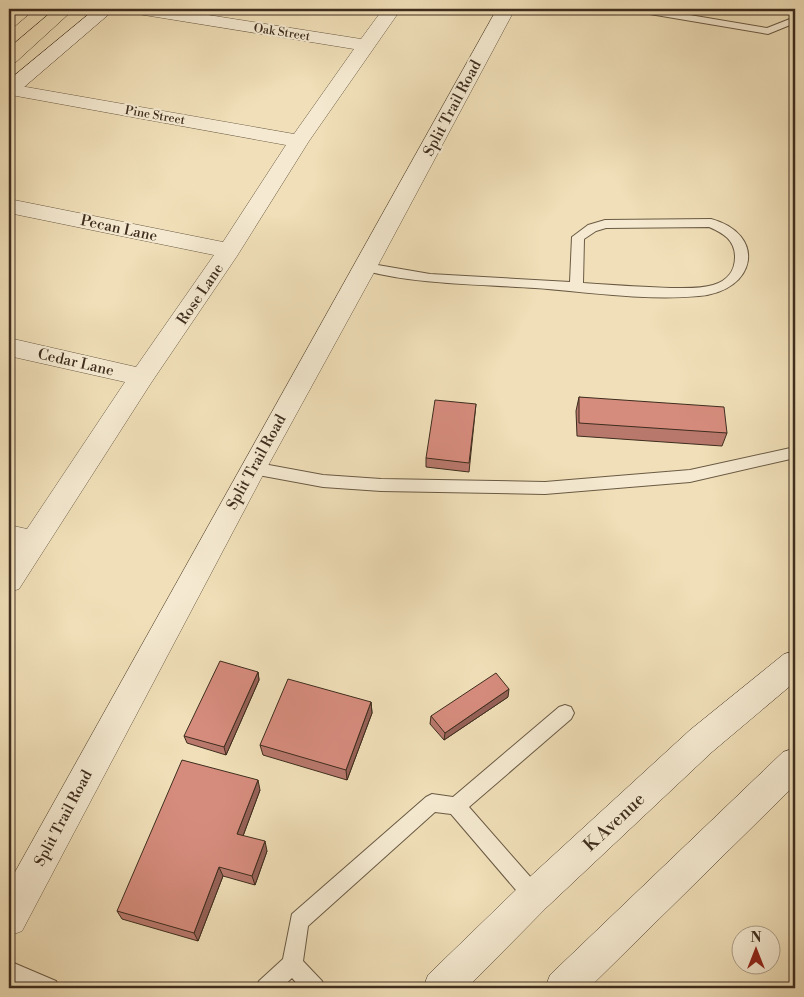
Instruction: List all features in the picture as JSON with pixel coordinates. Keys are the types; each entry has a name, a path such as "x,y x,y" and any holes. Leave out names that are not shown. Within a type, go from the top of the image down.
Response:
{"highway":[{"path":"9,22 26,9"},
{"path":"9,58 65,9"}],"street":[{"path":"10,90 106,9"},
{"name":"Oak Street","path":"138,9 367,46"},
{"name":"Rose Lane","path":"9,580 21,539 142,377 229,251 299,141 392,9"},
{"name":"Split Trail Road","path":"9,918 252,468 366,267 506,9"},
{"name":"Pine Street","path":"10,90 299,141"},
{"name":"Pecan Lane","path":"9,206 229,251"},
{"name":"Cedar Lane","path":"9,347 142,377"},
{"name":"K Avenue","path":"441,988 534,896 701,741 795,664"},
{"path":"563,988 795,763"}],"lane":[{"path":"643,9 768,31 795,20"},
{"path":"366,267 429,278 621,291 698,292 720,288 734,278 742,265 741,250 735,238 724,229 711,223 605,224 592,228 578,237 576,287"},
{"path":"252,468 323,481 545,488 690,476 795,453"},
{"path":"456,806 565,713"},
{"path":"266,988 292,964 299,921 432,803 456,806 534,896"},
{"path":"292,964 314,988"},
{"path":"9,971 50,988"}],"building":[{"path":"579,397 724,407 727,433 579,423"},
{"path":"435,400 476,404 469,463 426,458"},
{"path":"220,661 258,672 224,747 184,736"},
{"path":"496,673 509,689 445,733 431,716"},
{"path":"288,679 371,702 346,770 260,745"},
{"path":"182,760 258,780 237,834 265,841 252,876 219,867 194,933 117,911"}]}
